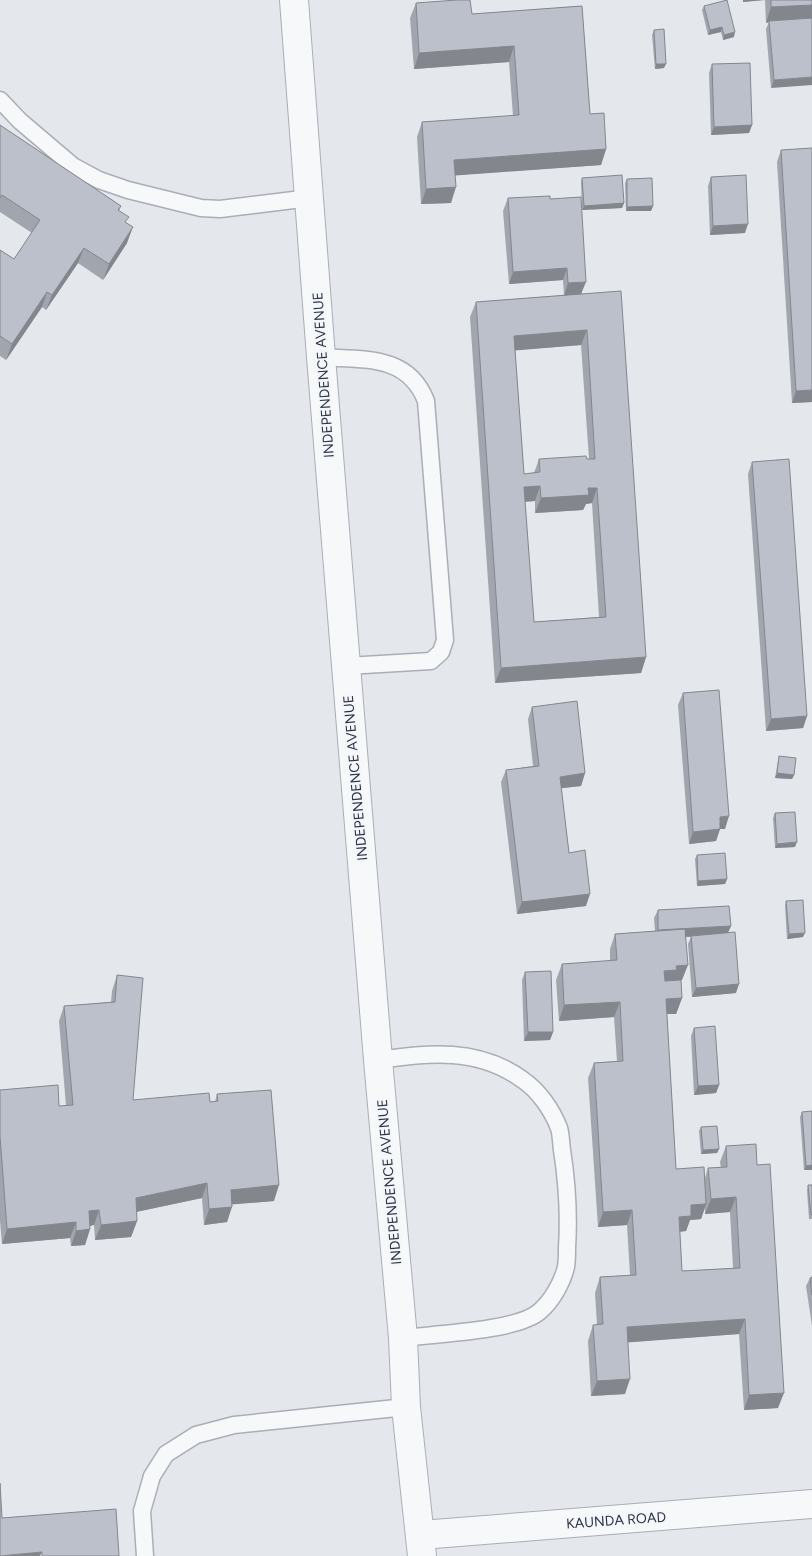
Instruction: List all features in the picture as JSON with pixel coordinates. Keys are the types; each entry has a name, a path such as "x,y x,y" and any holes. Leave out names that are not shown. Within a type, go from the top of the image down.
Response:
{"street":[{"name":"INDEPENDENCE AVENUE","path":"294,0 378,1060 403,1338 406,1407 421,1545"},
{"name":"KAUNDA ROAD","path":"421,1545 812,1504"}],"lane":[{"path":"0,100 20,121 74,166 99,180 128,190 201,208 220,209 310,198"},
{"path":"321,356 386,362 400,368 422,389 426,401 445,640 441,652 431,661 346,666"},
{"path":"378,1060 423,1054 461,1055 499,1066 524,1080 544,1099 559,1128 564,1168 568,1229 566,1266 555,1294 540,1312 525,1321 495,1327 403,1338"},
{"path":"145,1556 142,1511 152,1476 166,1454 196,1435 234,1424 406,1407"}],"building":[{"path":"470,0 472,14 582,6 590,114 604,113 606,149 454,160 456,187 426,189 422,122 519,115 514,46 419,53 416,3"},
{"path":"727,0 735,32 724,35 722,27 710,30 704,6"},
{"path":"771,0 812,0 812,5 771,7"},
{"path":"812,18 812,77 774,80 769,21"},
{"path":"664,29 666,64 656,64 654,30"},
{"path":"750,63 752,125 714,127 712,64"},
{"path":"0,125 121,206 118,210 129,217 125,222 133,227 109,264 84,248 52,295 47,292 12,344 0,336 0,250 14,259 40,220 2,195 0,198"},
{"path":"812,148 812,390 796,391 781,150"},
{"path":"622,175 624,203 584,206 582,178"},
{"path":"746,175 748,224 713,226 711,177"},
{"path":"652,178 653,206 627,207 627,179"},
{"path":"550,196 550,199 581,197 586,282 568,283 567,268 513,272 508,198"},
{"path":"621,291 646,657 501,668 476,302","holes":["587,330 595,459 587,459 586,456 539,459 540,472 524,474 514,336","540,486 541,498 589,495 588,488 597,488 606,617 534,622 524,487"]},
{"path":"789,459 807,716 771,719 752,462"},
{"path":"719,690 729,816 720,817 720,829 693,832 683,693"},
{"path":"577,701 585,773 560,777 569,853 585,850 590,894 522,902 506,770 539,766 532,707"},
{"path":"779,756 796,758 794,775 777,773"},
{"path":"795,812 797,842 777,844 775,813"},
{"path":"725,853 727,879 698,881 697,855"},
{"path":"803,900 805,933 789,934 786,901"},
{"path":"729,906 731,926 658,930 658,910"},
{"path":"685,929 688,965 676,966 677,970 664,971 665,981 681,980 682,998 666,999 676,1169 704,1167 706,1204 691,1205 691,1216 679,1217 682,1271 740,1268 736,1197 711,1199 708,1168 727,1167 726,1146 756,1144 757,1165 770,1164 784,1393 749,1395 745,1319 627,1327 630,1379 597,1381 593,1325 603,1324 600,1277 636,1275 632,1210 603,1212 594,1063 623,1061 620,1002 564,1005 562,964 617,960 615,934"},
{"path":"735,932 739,984 696,988 691,936"},
{"path":"551,971 553,1032 528,1032 525,972"},
{"path":"117,975 143,978 133,1100 209,1093 210,1102 218,1101 217,1094 271,1090 279,1185 231,1190 232,1207 209,1209 207,1183 136,1198 137,1221 101,1225 99,1210 89,1211 90,1229 76,1231 76,1222 7,1229 0,1136 0,1090 58,1085 59,1106 73,1105 64,1006 115,1002"},
{"path":"715,1026 719,1085 698,1086 694,1028"},
{"path":"812,1111 812,1165 806,1166 802,1112"},
{"path":"717,1126 719,1149 703,1150 701,1127"},
{"path":"808,1185 812,1185 811,1215"},
{"path":"812,1277 812,1295 810,1278"},
{"path":"0,1483 2,1518 116,1509 119,1556 42,1556 42,1552 0,1556"}]}
